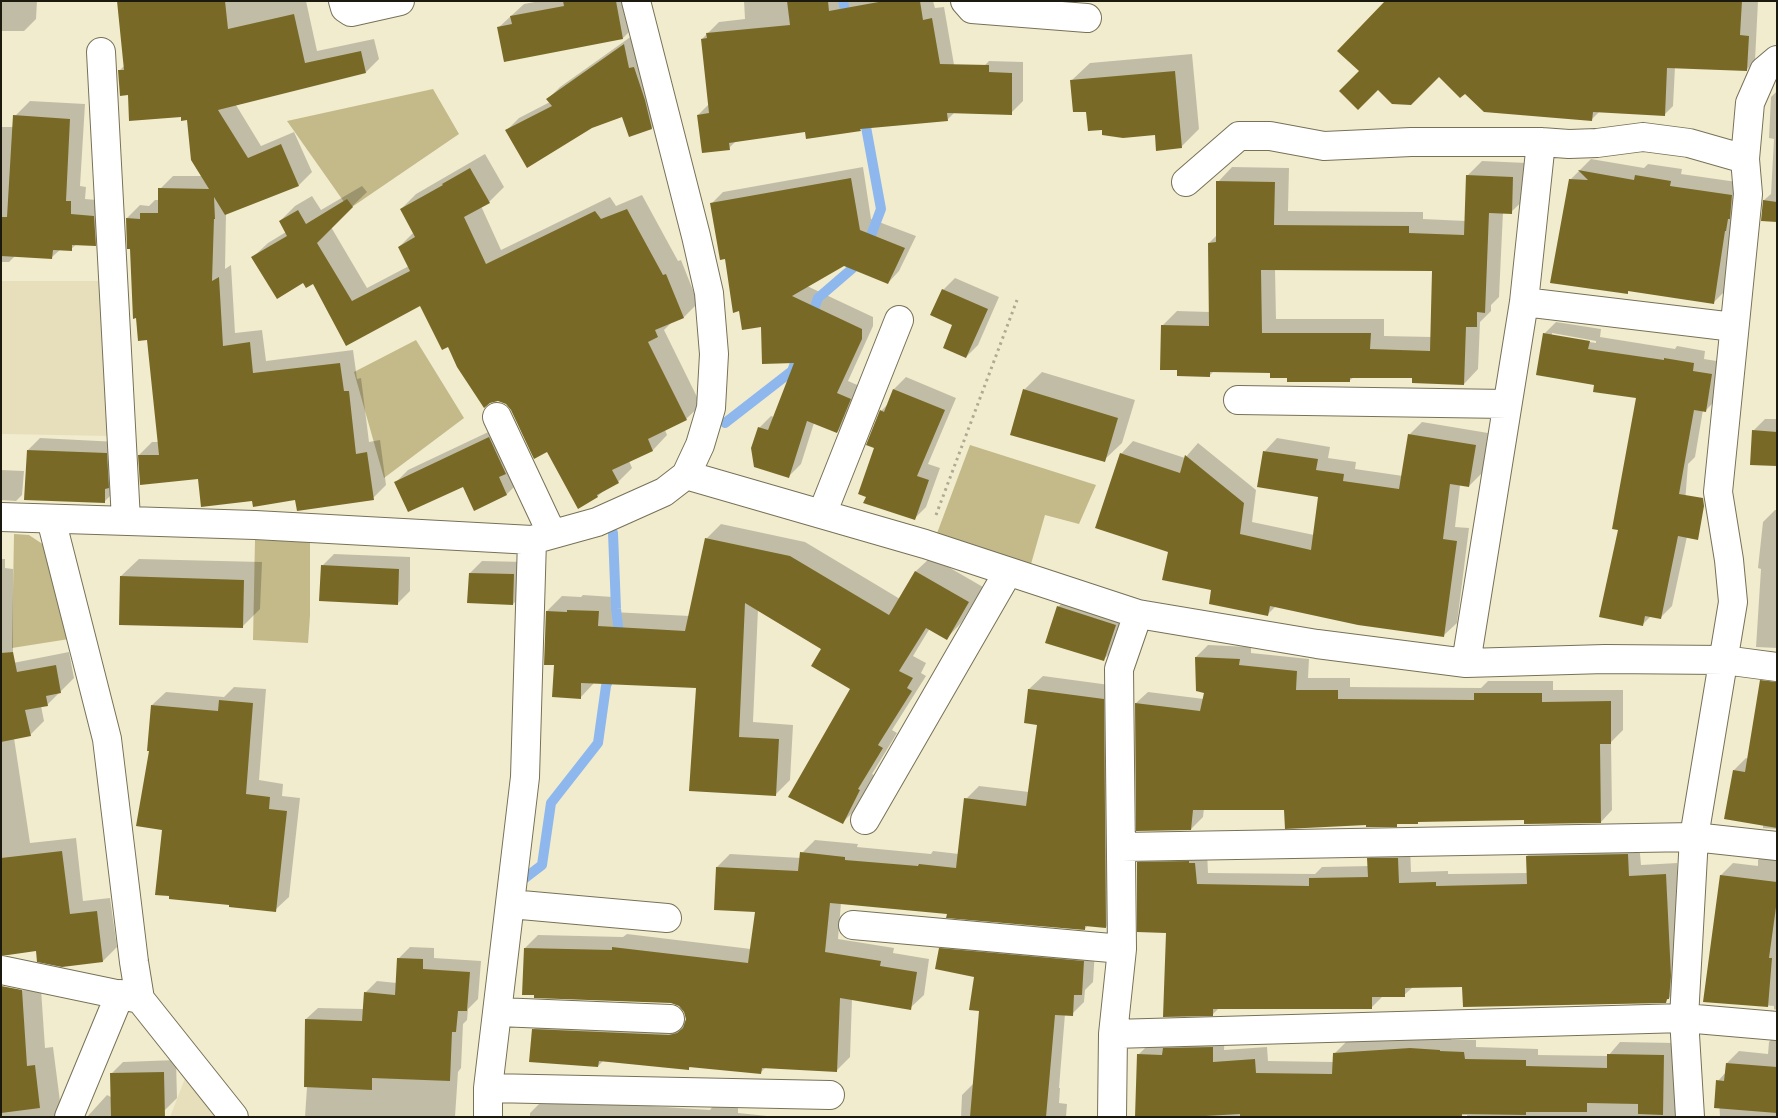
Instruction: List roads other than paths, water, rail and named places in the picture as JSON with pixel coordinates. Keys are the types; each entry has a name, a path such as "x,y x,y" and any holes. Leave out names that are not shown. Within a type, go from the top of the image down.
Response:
{"street":[{"path":"343,1 345,8 351,12 400,1"},
{"path":"1,517 126,520 542,537 597,522 664,492 686,476 700,445 711,408 714,354 709,293 636,1"},
{"path":"965,1 972,10 1087,18"},
{"path":"101,52 126,520"},
{"path":"1690,1117 1684,1018 1694,837 1733,602 1729,560 1718,492 1748,194 1745,159 1750,103 1764,71 1777,60"},
{"path":"1186,182 1239,136 1270,136 1324,146 1411,142 1541,142 1569,144 1644,138 1689,143 1745,159"},
{"path":"1466,663 1524,302 1541,142"},
{"path":"1524,302 1734,327"},
{"path":"822,514 899,320"},
{"path":"1238,400 1507,404"},
{"path":"488,1117 488,1088 525,777 542,537 498,417"},
{"path":"686,476 925,544 1138,614 1317,644 1466,663 1605,659 1724,660 1777,667"},
{"path":"51,519 107,739 134,962 130,996 69,1117"},
{"path":"865,820 1008,572"},
{"path":"1112,1117 1113,1034 1122,948 1119,669 1138,614"},
{"path":"1122,847 1694,837 1777,846"},
{"path":"510,904 667,918"},
{"path":"853,925 1122,948"},
{"path":"1,970 130,996 234,1117"},
{"path":"498,1012 670,1019"},
{"path":"1113,1034 1684,1018 1777,1026"},
{"path":"488,1088 830,1095"}],"waterway":[{"path":"843,1 847,21"},
{"path":"864,116 881,209 867,246"},
{"path":"811,318 818,298 861,261"},
{"path":"725,423 792,371 795,363"},
{"path":"613,533 616,609 620,641"},
{"path":"525,878 542,865 551,803 598,743 606,686 611,673"}]}
